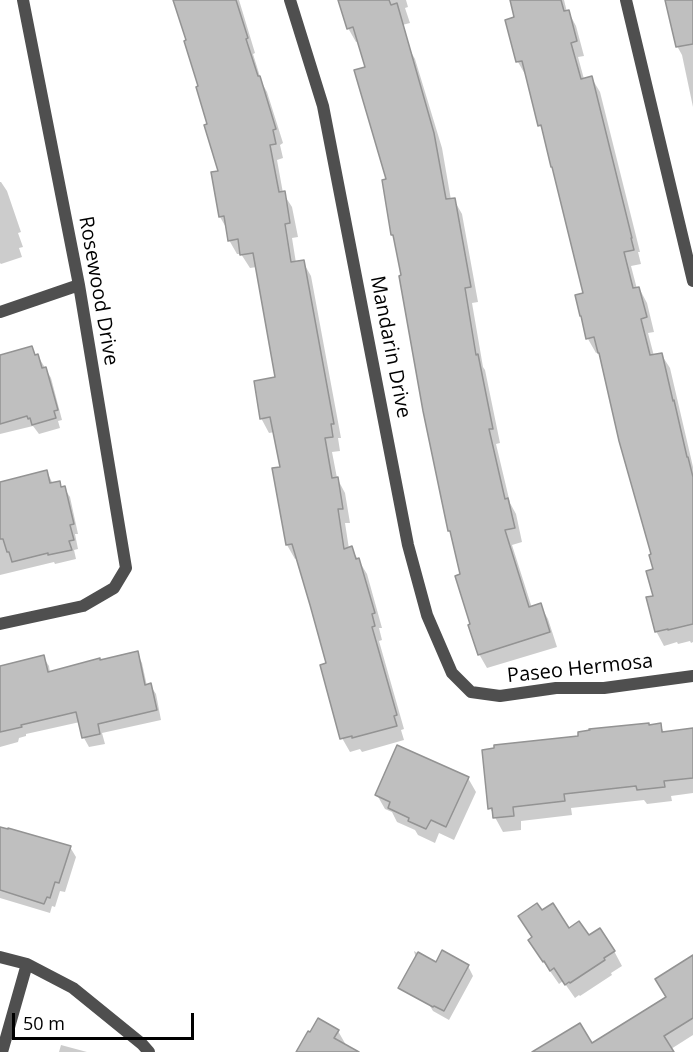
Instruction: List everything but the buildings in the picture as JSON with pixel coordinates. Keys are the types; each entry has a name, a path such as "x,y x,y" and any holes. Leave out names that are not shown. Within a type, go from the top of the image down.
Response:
{"street":[{"name":"Rosewood Drive","path":"0,624 82,606 114,588 126,568 79,285 24,0"},
{"name":"Mandarin Drive","path":"290,0 323,106 408,545 427,615 435,635 452,673 471,692"},
{"path":"626,0 693,281"},
{"path":"0,312 79,285"},
{"name":"Paseo Hermosa","path":"471,692 500,696 556,688 604,688 693,676"},
{"path":"0,957 27,964 73,988 149,1052"},
{"path":"2,1052 27,964"}]}
